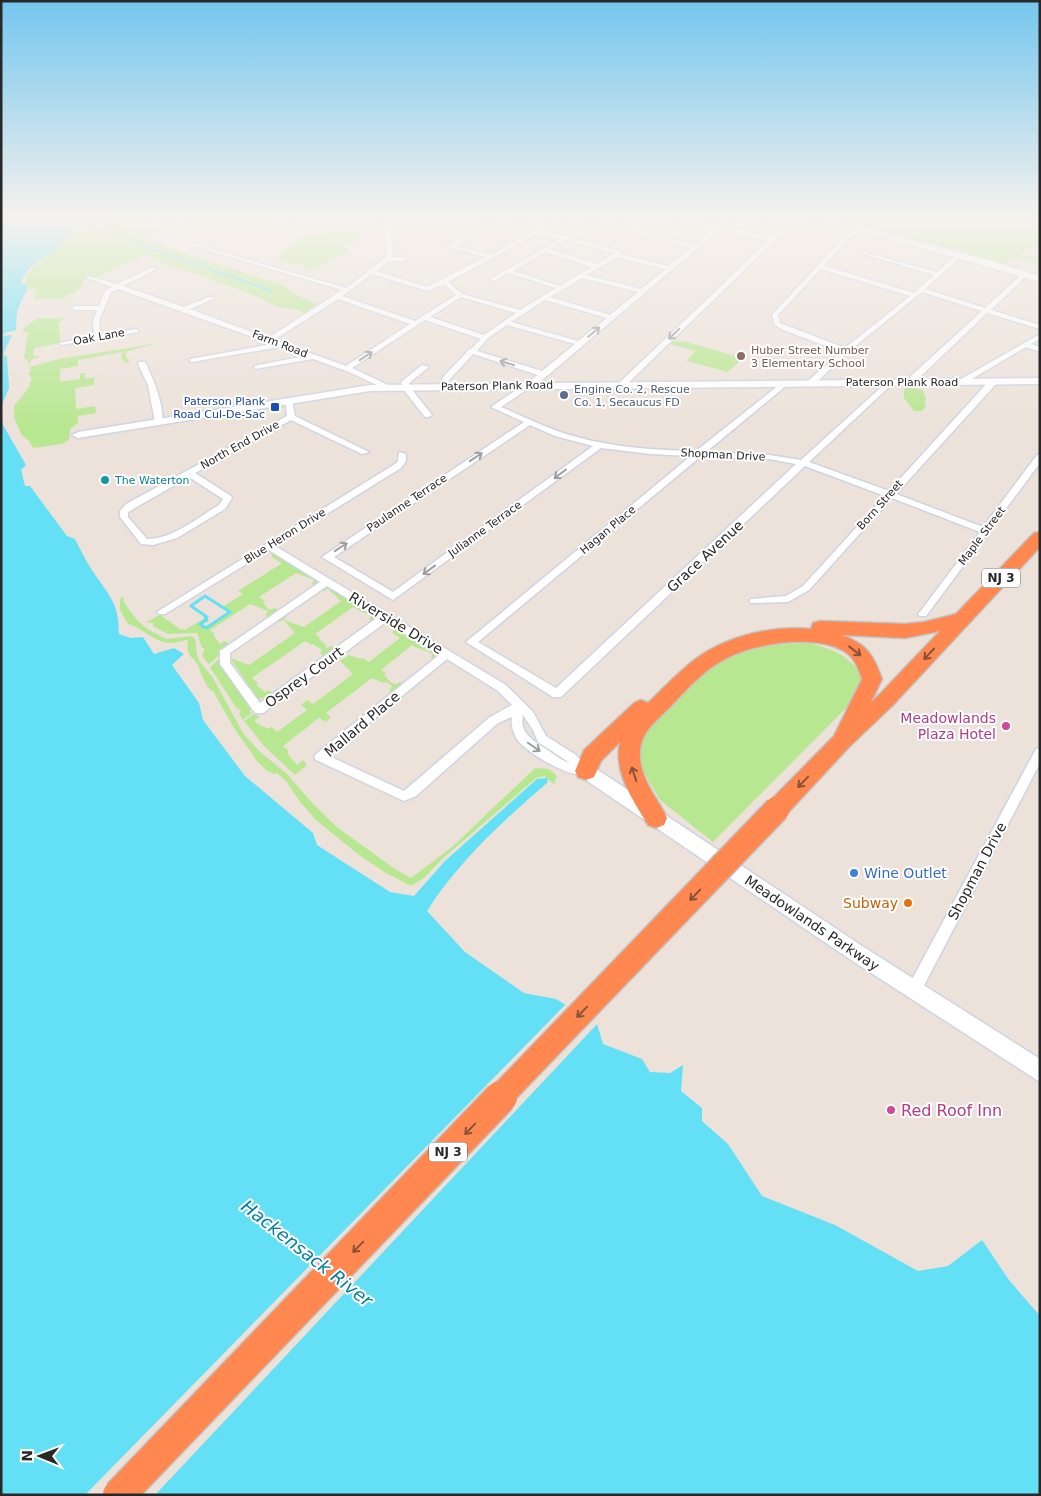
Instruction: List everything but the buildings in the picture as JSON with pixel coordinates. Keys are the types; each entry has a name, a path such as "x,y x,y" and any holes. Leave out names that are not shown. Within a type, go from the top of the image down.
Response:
{"highway":[{"name":"NJ 3","path":"119,1495 836,748 886,700 1040,537"},
{"path":"586,772 592,756 681,668 694,657 726,639 758,631 792,627 905,631 962,619"},
{"path":"586,772 603,763 645,718 691,674 721,652 758,639 781,636 817,636 845,644 866,661 872,671 872,679 868,690 836,748"},
{"path":"645,718 636,730 630,743 629,758 640,792 656,818"}],"street":[{"path":"98,337 96,321 108,291 116,287"},
{"name":"Farm Road","path":"120,287 270,340 377,382 385,387"},
{"path":"336,287 347,290"},
{"path":"270,340 352,287"},
{"path":"419,287 427,289 433,287"},
{"path":"451,287 460,295 521,312"},
{"path":"626,287 643,291"},
{"path":"530,386 648,287"},
{"path":"622,384 723,287"},
{"path":"801,287 775,315 777,324 792,332 846,351"},
{"path":"895,287 985,310 1040,327"},
{"path":"811,383 846,351 924,287"},
{"path":"914,382 914,378 1011,287"},
{"path":"443,386 444,381 485,338 521,312 561,288"},
{"path":"346,370 460,295"},
{"path":"337,297 416,324"},
{"path":"186,309 211,298"},
{"path":"544,298 612,317"},
{"path":"69,316 81,300"},
{"path":"75,308 101,308"},
{"path":"425,318 485,338"},
{"path":"506,323 581,344"},
{"name":"Oak Lane","path":"62,344 136,331"},
{"path":"960,382 1040,336"},
{"path":"192,360 281,345"},
{"path":"1027,345 1040,350"},
{"path":"470,352 544,374"},
{"path":"258,367 313,357"},
{"path":"142,364 148,375 156,401 158,422"},
{"path":"425,367 405,382 406,387 428,415"},
{"name":"Paterson Plank Road","path":"78,436 288,400 351,390 385,387 1040,381"},
{"name":"Born Street","path":"754,601 788,599 798,594 992,382"},
{"name":"Hagan Place","path":"516,669 471,642 784,383"},
{"name":"Grace Avenue","path":"516,669 557,694 888,383"},
{"name":"Shopman Drive","path":"530,386 495,407 561,435 599,445 651,452 769,457 804,463 986,531"},
{"path":"288,400 292,417 365,452"},
{"name":"North End Drive","path":"189,473 222,493 228,498 227,502 222,507 166,539 151,543 144,542 124,517 124,512 128,506 292,417"},
{"name":"Paulanne Terrace","path":"370,582 327,557 529,422"},
{"name":"Julianne Terrace","path":"370,582 393,597 599,445"},
{"name":"Blue Heron Drive","path":"162,612 398,466 402,462 402,454"},
{"name":"Maple Street","path":"923,614 1040,457"},
{"name":"Riverside Drive","path":"269,546 502,688 529,715 538,728 542,739 572,758 586,772"},
{"name":"Osprey Court","path":"328,581 225,651 225,664 259,710 385,617"},
{"name":"Mallard Place","path":"447,654 320,757 404,796 412,793 494,720 506,715 519,706"},
{"path":"519,706 516,722 520,734 526,742 565,767 586,772"},
{"name":"Shopman Drive","path":"914,990 1040,752"},
{"name":"Meadowlands Parkway","path":"586,772 1040,1072"}],"green space":[{"path":"27,287 82,287 76,290 74,294 68,294 64,299 34,299 37,289 27,289"},
{"path":"231,287 286,287 296,295 318,304 304,313 295,309 277,307"},
{"path":"38,318 64,318 59,323 60,343 34,348 33,356 41,356 31,360 30,364 24,357 28,332 23,332 23,329"},
{"path":"674,341 683,341 743,358 728,372 686,361 695,351 670,344"},
{"path":"159,343 128,351 125,354 130,362 125,363 122,360 121,355 124,352 78,360 78,366 60,369 60,382 80,379 80,373 85,373 85,379 106,375 94,378 94,385 75,388 76,409 95,406 96,413 78,416 78,423 70,429 69,440 62,444 33,448 30,442 21,434 14,417 14,406 30,386 29,384 32,379 28,373 31,371 29,367 60,359"},
{"path":"907,387 923,390 926,406 922,411 914,411 904,398 904,389"},
{"path":"271,551 316,580 317,583 315,585 312,584 314,580 296,573 259,597 265,601 263,603 269,610 275,608 278,610 268,617 265,615 268,611 250,604 210,630 215,634 213,635 220,644 225,641 229,644 212,662 208,664 202,655 205,649 202,648 197,633 168,634 153,626 153,623 146,622 160,615 180,629 185,630 205,618 207,620 200,624 206,628 230,612 222,607 243,594 238,591 281,564 272,557"},
{"path":"325,588 330,589 371,614 373,619 369,620 371,615 353,607 315,634 325,644 326,648 333,646 335,648 324,656 320,653 322,650 305,641 252,678 258,683 256,685 265,692 269,690 273,693 268,697 258,699 230,658 249,665 295,633 284,620 304,627 341,601 328,589 324,591 321,589"},
{"path":"123,596 124,602 136,619 147,629 166,639 192,636 195,639 200,662 213,678 243,733 259,751 286,773 313,804 338,828 395,869 411,878 452,847 535,768 549,769 557,776 554,784 544,776 535,779 441,860 425,877 411,886 386,873 359,855 316,820 301,803 286,781 277,773 274,774 267,771 257,761 234,728 213,691 209,689 197,664 189,654 188,640 166,643 128,624 120,610 120,599"},
{"path":"285,614 287,615 284,620 275,621"},
{"path":"384,624 387,624 434,654 435,658 431,659 432,654 412,645 381,670 386,673 384,675 394,684 400,682 403,684 392,693 389,691 392,686 387,682 383,683 372,678 326,713 331,717 326,722 319,718 283,746 289,751 287,753 297,765 303,760 307,765 295,775 264,746 244,721 254,714 260,717 255,720 256,723 269,729 271,727 277,732 307,710 301,705 307,700 313,704 353,674 340,661 349,655 369,662 400,638 393,633 393,629"},
{"path":"810,643 840,654 856,668 862,676 855,699 713,842 660,800 639,764 640,736 708,669 739,653 773,645"},
{"path":"219,659 220,665 223,666 245,701 252,707 250,711 252,713 243,720 239,714 241,710 237,709 210,667"}],"water":[{"path":"1,287 27,287 17,311 16,330 5,333 3,336 12,335 3,355 7,356 9,388 1,407"},
{"name":"Hackensack River","path":"1,412 3,425 26,465 21,470 25,486 30,486 67,536 75,539 88,564 111,598 117,613 119,634 131,638 143,637 154,654 174,648 184,654 172,665 199,703 203,720 245,776 313,833 317,845 390,892 414,896 445,861 537,779 548,778 547,783 498,827 467,859 427,911 465,952 524,993 556,999 597,1024 603,1044 642,1059 650,1072 670,1073 683,1065 681,1091 702,1108 702,1121 728,1144 762,1196 835,1225 918,1271 948,1266 982,1240 1009,1280 1040,1316 1040,1495 1,1495"}],"pier":[{"path":"567,1003 599,1022 155,1495 85,1495"}],"waterway":[{"path":"258,287 272,292"},
{"path":"205,596 230,612 206,628 200,624 207,620 205,618 207,617 191,606 205,596"}],"place":[{"name":"Huber Street Number 3 Elementary School","path":"741,356"},
{"name":"Engine Co. 2, Rescue Co. 1, Secaucus FD","path":"564,395"},
{"name":"Paterson Plank Road Cul-De-Sac","path":"275,407"},
{"name":"The Waterton","path":"105,480"},
{"name":"Meadowlands Plaza Hotel","path":"1006,726"},
{"name":"Wine Outlet","path":"854,873"},
{"name":"Subway","path":"908,903"},
{"name":"Red Roof Inn","path":"891,1110"}]}
